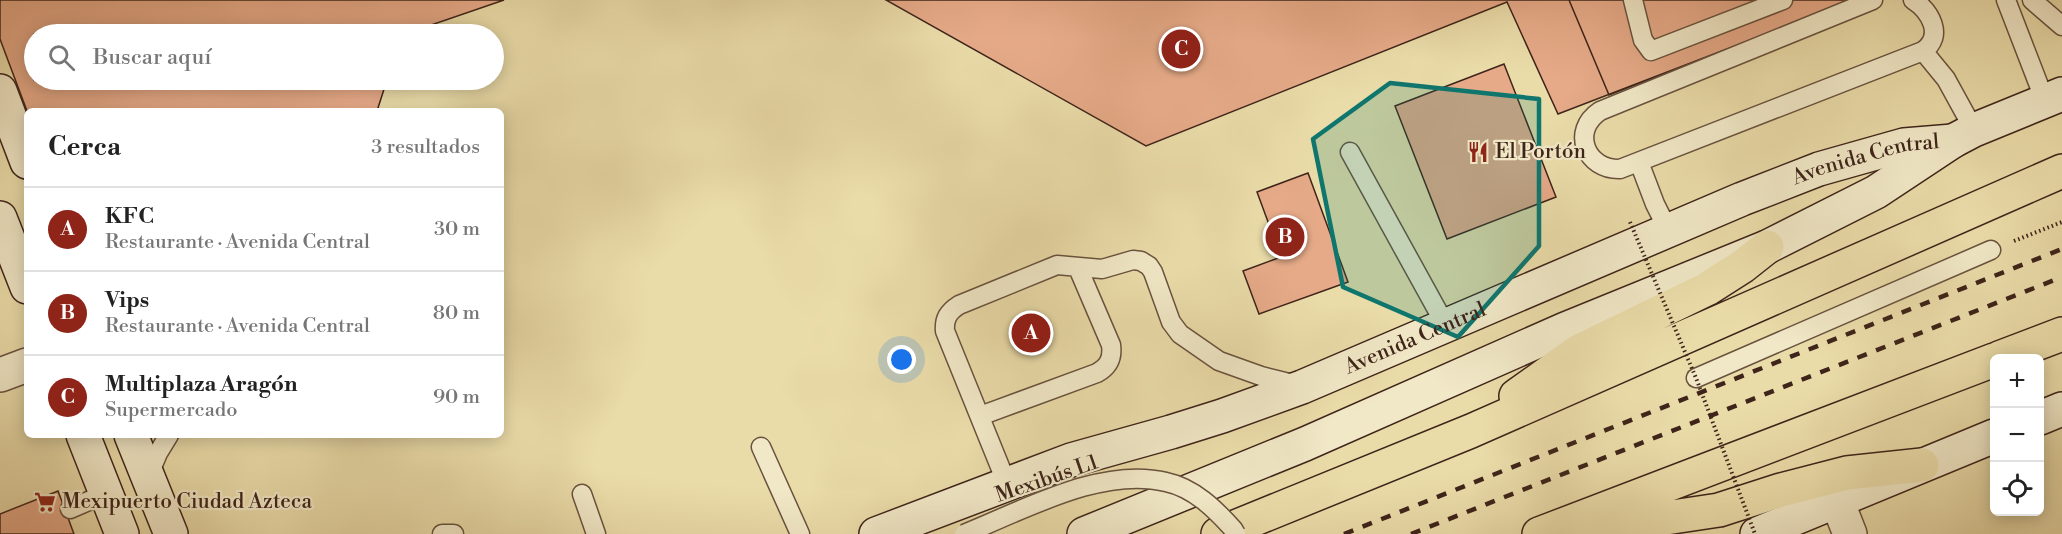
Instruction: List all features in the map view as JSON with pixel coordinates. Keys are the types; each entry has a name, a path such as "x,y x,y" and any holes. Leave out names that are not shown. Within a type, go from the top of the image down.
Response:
{"highway":[{"path":"1218,534 1471,431 2062,171"},
{"path":"1471,431 1579,351 1707,289 1767,247"},
{"path":"2010,354 2062,334"},
{"path":"1539,534 1990,362"},
{"path":"1574,522 1632,523 1670,519 1719,510 1781,490 1846,473 1922,465"}],"main road":[{"path":"0,91 24,154"},
{"name":"Avenida Central","path":"1084,534 1305,444 1563,330 1767,247 1876,192 1963,136 2053,98"},
{"name":"Avenida Central","path":"876,534 1071,460 1222,416 1302,387 1742,199 1819,169 1904,145 1963,136"},
{"path":"0,218 24,279"},
{"path":"0,375 24,366"},
{"path":"2044,416 2062,409"},
{"path":"84,438 113,513 151,486"},
{"path":"132,438 171,534"},
{"path":"1756,534 1990,438"},
{"path":"1837,501 1850,534"}],"lane":[{"path":"1632,0 1643,40 1651,51 1782,0"},
{"path":"1873,0 1596,114 1584,129 1582,137 1585,147 1593,158 1611,169 1620,169 1923,51 1932,43 1933,24 1929,14 1913,0"},
{"path":"2006,0 2053,98"},
{"path":"2032,0 2062,26"},
{"path":"2047,0 2062,18"},
{"path":"1923,51 1937,65 1946,79 1963,136"},
{"path":"1350,152 1446,326"},
{"path":"1639,162 1655,204 1670,231"},
{"path":"1696,378 1991,250"},
{"path":"1007,484 945,331 944,323 947,316 958,305 1057,265 1102,269 1125,261 1141,261 1153,272 1171,322 1180,334 1225,364 1302,387"},
{"path":"980,416 1097,373 1104,369 1110,361 1111,345 1078,268"},
{"path":"151,486 158,453 167,438"},
{"path":"761,447 800,534"},
{"name":"Mexibús L1","path":"964,534 1092,483 1141,478 1168,482 1186,490 1206,502 1236,534"},
{"path":"582,494 596,534"},
{"path":"70,509 113,513"},
{"path":"442,534 453,534"}],"path":[{"path":"1630,222 1696,378 1756,534"},
{"path":"1991,250 2062,222"}],"highlighted area":[{"path":"1390,83 1539,99 1539,246 1458,337 1343,287 1313,139"}],"building":[{"path":"0,0 504,0 434,24 24,24 24,90 384,90 378,108 26,108 0,39"},
{"path":"886,0 1854,0 1558,114 1507,2 1146,146"},
{"path":"1569,0 1854,0 1609,95"},
{"path":"1504,64 1556,197 1447,239 1395,106"},
{"path":"1308,173 1348,282 1259,314 1243,271 1281,257 1257,192"},
{"name":"Mexipuerto Ciudad Azteca","path":"58,491 74,534 0,534 0,514"}],"railway":[{"path":"1344,534 2062,249"},
{"path":"1411,534 2062,277"}],"place":[{"name":"Multiplaza Aragón","path":"1181,49"},
{"name":"El Portón","path":"1478,152"},
{"name":"Vips","path":"1285,237"},
{"name":"KFC","path":"1031,333"},
{"name":"Mexipuerto Ciudad Azteca","path":"45,502"}]}
